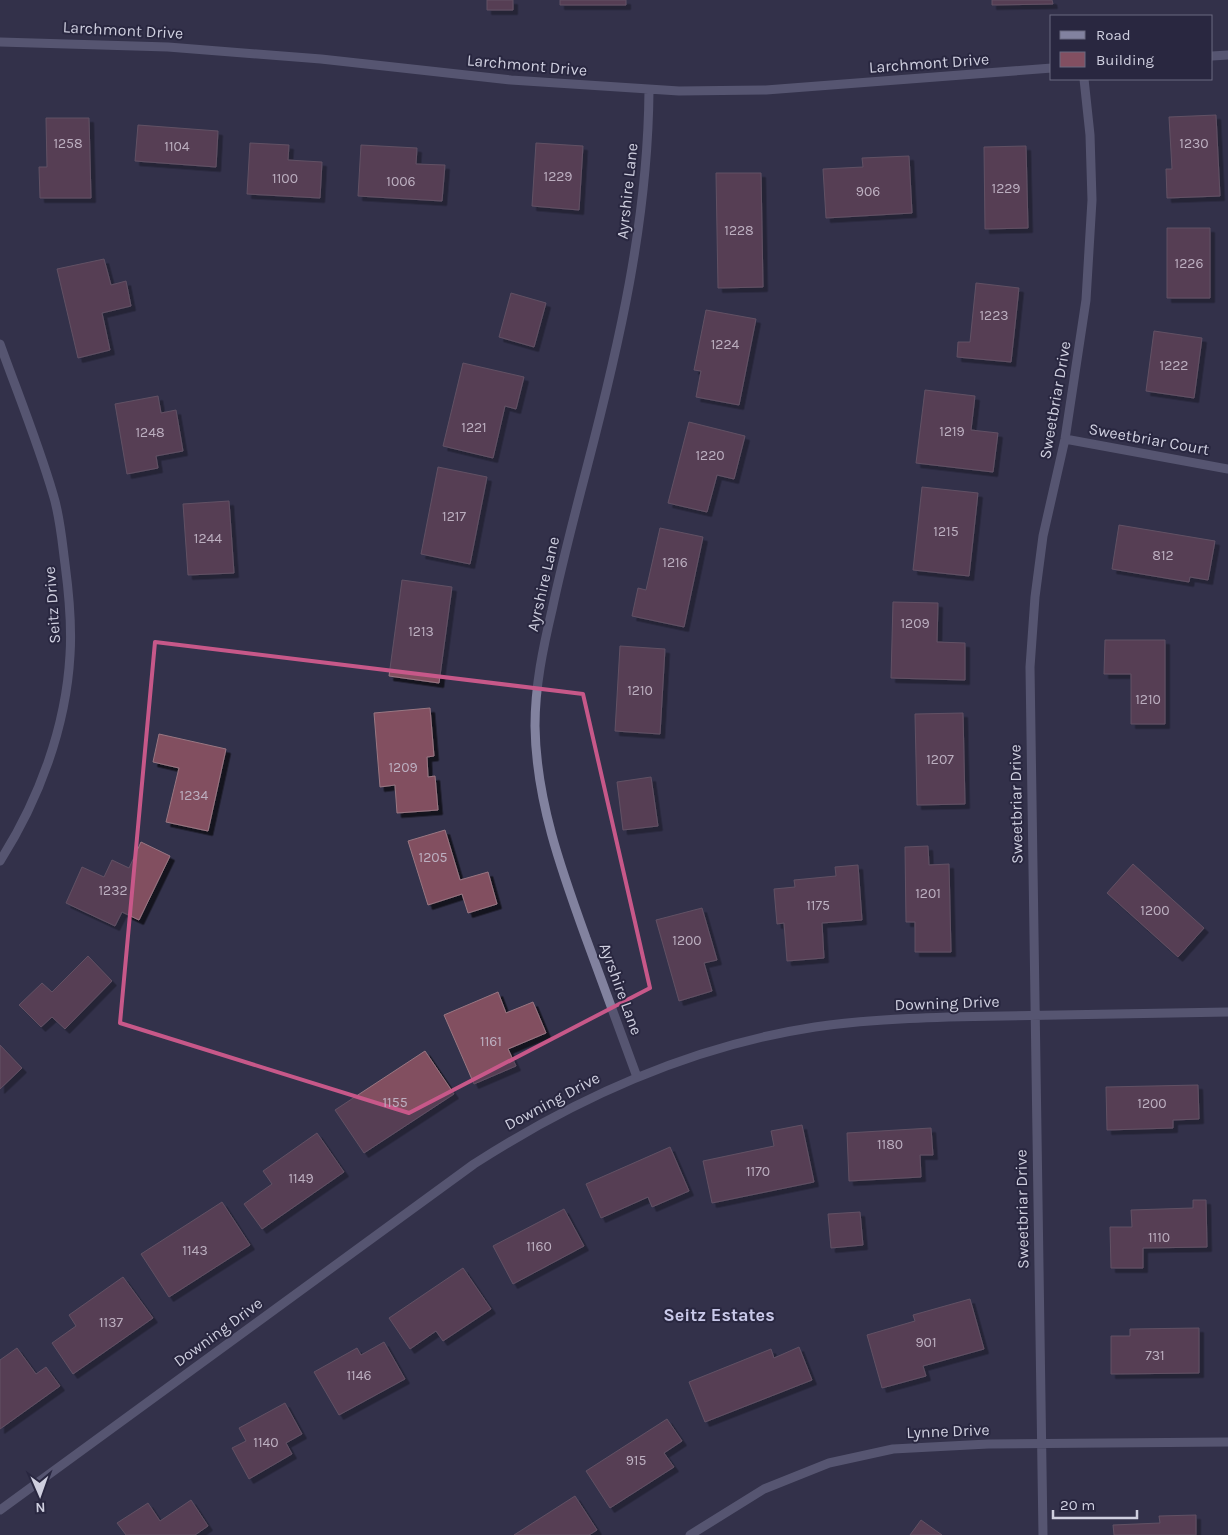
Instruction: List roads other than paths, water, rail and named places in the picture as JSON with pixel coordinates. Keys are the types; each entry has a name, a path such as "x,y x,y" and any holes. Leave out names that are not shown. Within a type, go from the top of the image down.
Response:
{"street":[{"name":"Larchmont Drive","path":"0,42 168,47 321,59 511,80 649,90 766,90 1050,68"},
{"path":"1213,56 1228,55"},
{"name":"Sweetbriar Drive","path":"1043,1535 1035,1015 1032,966 1030,667 1035,597 1043,536 1065,438 1080,343 1091,248 1090,144 1084,80"},
{"name":"Ayrshire Lane","path":"637,1077 556,856 541,789 535,724 539,666 564,556 612,369 633,270 642,208 648,144 649,90"},
{"name":"Seitz Drive","path":"0,344 54,495 61,531 69,597 70,654 62,712 52,747 30,807 17,834 0,861"},
{"name":"Sweetbriar Court","path":"1065,438 1228,469"},
{"name":"Downing Drive","path":"0,1510 474,1164 524,1131 572,1105 637,1077 717,1049 813,1028 917,1017 1228,1012"},
{"name":"Lynne Drive","path":"690,1535 764,1489 829,1463 893,1449 988,1444 1228,1442"}],"district":[{"name":"Seitz Estates","path":"719,1315"}]}
